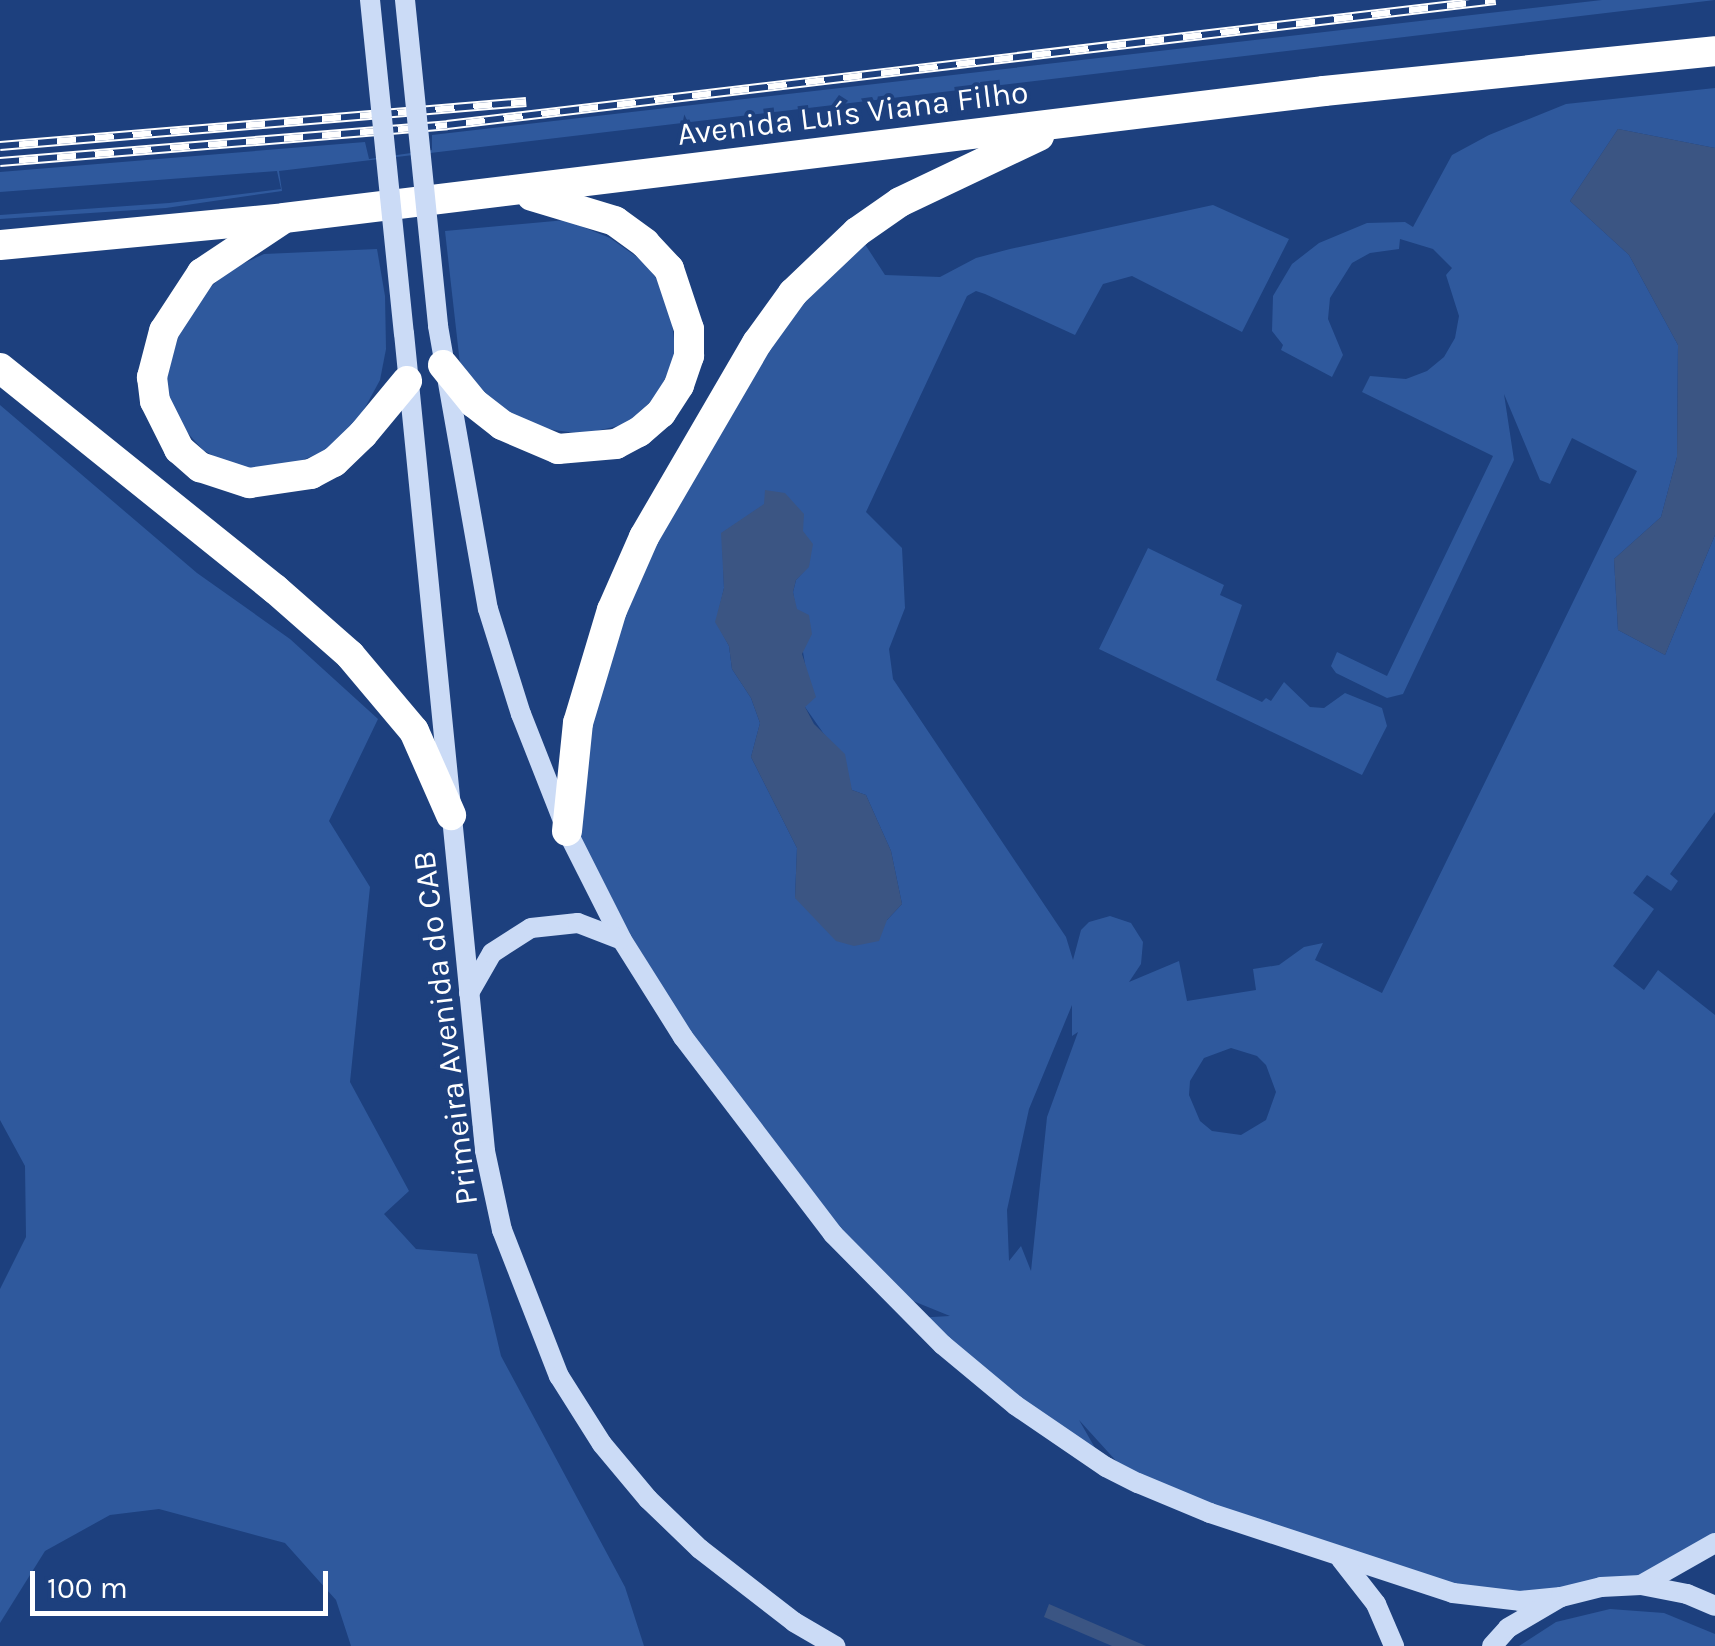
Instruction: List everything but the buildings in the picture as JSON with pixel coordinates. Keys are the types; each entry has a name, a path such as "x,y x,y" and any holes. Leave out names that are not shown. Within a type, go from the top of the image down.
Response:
{"highway":[{"name":"Avenida Luís Viana Filho","path":"0,245 284,218 1068,123 1715,51"},
{"path":"567,831 578,723 612,610 644,537 756,343 793,293 857,232 900,202 1068,123"},
{"path":"443,365 474,403 502,425 558,450 616,444 640,432 661,413 679,385 689,356 689,329 669,269 645,243 614,221 576,206 510,191"},
{"path":"284,218 202,274 164,331 152,377 154,402 179,449 200,467 249,483 281,482 311,474 334,462 364,434 407,380"},
{"path":"0,368 288,600 350,655 414,731 451,815"}],"main road":[{"name":"Primeira Avenida do CAB","path":"370,0 468,994 485,1151 502,1230 559,1376 602,1444 648,1499 758,1596 835,1646"},
{"path":"405,0 443,365 488,609 520,714 567,831 622,940 683,1037 755,1138 832,1234 943,1345 1015,1405 1106,1467 1210,1513 1427,1586 1488,1599 1561,1597 1600,1587 1642,1585 1687,1594 1715,1606"},
{"path":"468,994 492,954 531,928 578,923 622,940"},
{"path":"1642,1585 1715,1543"},
{"path":"1338,1557 1376,1604 1394,1646"},
{"path":"1492,1646 1508,1628 1561,1597"}],"shaded area":[{"path":"1602,0 1715,0 279,171 282,191 166,208 0,219 0,215 169,203 281,189 277,171 0,192 0,172 365,142 369,159 432,150 432,135"},
{"path":"1715,88 1715,148 1618,129 1570,201 1629,255 1678,345 1677,457 1661,517 1614,559 1618,630 1665,655 1715,535 1715,812 1670,874 1678,881 1671,891 1647,875 1633,893 1654,909 1613,966 1644,990 1658,970 1715,1015 1715,1543 1641,1585 1488,1599 1210,1513 1118,1463 1079,1420 1106,1467 915,1318 950,1316 886,1290 755,1138 567,831 578,723 710,421 857,232 885,275 940,277 976,258 1010,249 1213,205 1289,239 1242,332 1132,276 1103,284 1075,335 985,294 976,291 967,296 866,512 902,548 905,608 889,649 893,679 1066,937 1073,960 1081,930 1089,922 1110,916 1131,923 1143,942 1141,964 1129,982 1179,961 1187,1001 1256,990 1253,969 1279,965 1304,947 1323,943 1315,960 1382,993 1637,471 1572,438 1550,484 1540,480 1504,394 1514,460 1403,694 1387,698 1336,673 1331,666 1337,652 1387,676 1493,456 1362,392 1370,376 1406,379 1427,371 1444,357 1455,338 1459,316 1446,275 1452,268 1433,249 1400,239 1399,249 1370,253 1352,263 1330,298 1328,319 1343,355 1332,377 1281,350 1283,345 1272,331 1273,296 1292,264 1319,243 1367,223 1405,222 1413,227 1452,155 1489,135 1566,104","holes":["765,504 808,567 796,580 793,592 806,670 805,707 826,737 852,790 866,795 891,851 902,904 887,920 795,898 797,848 751,757 760,723 751,698 732,669 729,646 716,622 724,588 722,533","1072,1005 1072,1036 1078,1032 1047,1117 1031,1271 1021,1246 1009,1261 1007,1210 1029,1109","1231,1048 1257,1056 1266,1065 1276,1092 1266,1120 1241,1135 1212,1131 1200,1121 1189,1095 1190,1081 1204,1058"]},
{"path":"1618,129 1715,148 1715,535 1665,655 1618,630 1614,559 1661,517 1677,457 1678,345 1629,255 1570,201"},
{"path":"566,220 610,238 644,262 660,283 670,308 676,355 657,396 626,424 583,434 533,427 491,401 460,364 445,231"},
{"path":"377,249 385,296 386,349 380,380 361,415 327,450 278,470 233,467 203,450 174,418 165,384 185,311 229,270 264,254"},
{"path":"0,405 197,573 290,639 378,719 329,821 370,887 350,1082 409,1191 384,1214 416,1249 477,1254 501,1356 625,1587 644,1646 351,1646 336,1600 285,1543 159,1509 110,1515 45,1551 0,1623 0,1289 26,1237 25,1166 0,1120"},
{"path":"765,490 785,493 804,514 803,531 813,544 809,567 796,580 793,592 797,609 809,615 812,634 802,654 816,697 805,707 814,724 845,754 852,790 866,795 891,851 902,904 887,920 879,941 854,946 836,941 795,898 797,848 751,757 760,723 751,698 732,669 729,646 715,622 724,588 721,533 764,504"},
{"path":"1148,548 1224,585 1220,595 1242,605 1216,680 1262,702 1266,698 1271,701 1284,682 1310,707 1324,708 1345,693 1382,708 1387,726 1362,775 1099,649"},
{"path":"1049,1604 1146,1646 1112,1646 1044,1617"},
{"path":"1610,1609 1664,1613 1715,1634 1715,1646 1519,1646 1556,1622"}],"railway":[{"path":"0,162 447,125 1496,0"},
{"path":"0,146 526,102"}]}
